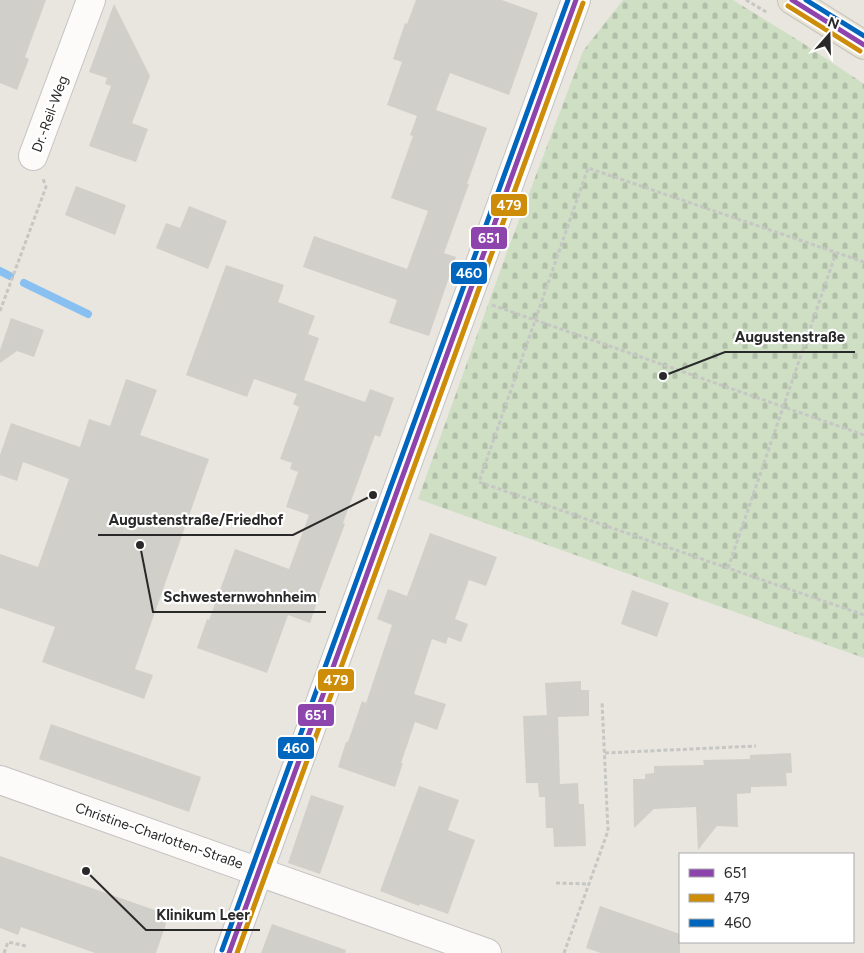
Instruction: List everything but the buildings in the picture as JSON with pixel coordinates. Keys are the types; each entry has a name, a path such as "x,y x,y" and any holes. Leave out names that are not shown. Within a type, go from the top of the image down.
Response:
{"highway":[{"path":"792,0 864,45"}],"street":[{"name":"Dr.-Reil-Weg","path":"33,156 91,0"},
{"path":"229,953 576,0"},
{"name":"Christine-Charlotten-Straße","path":"0,780 487,953"}],"path":[{"name":"Dr.-Reil-Weg","path":"0,311 46,187 33,156"},
{"path":"864,262 588,168 479,482 864,615"},
{"path":"728,568 836,253"},
{"path":"468,296 864,435"},
{"path":"564,953 608,831 602,701"},
{"path":"605,753 756,746"},
{"path":"556,883 588,884"},
{"path":"4,953 8,942 26,946"}],"green space":[{"path":"623,0 733,0 864,84 864,658 418,499 507,252 583,51"}],"waterway":[{"path":"0,271 10,276"},
{"path":"24,283 88,314"}],"transit line":[{"name":"460","path":"222,950 568,0"},
{"name":"651","path":"229,953 576,0"},
{"name":"651","path":"792,0 864,45"},
{"name":"460","path":"806,0 864,36"},
{"name":"479","path":"237,953 583,3"},
{"name":"479","path":"788,6 860,51"}],"place":[{"name":"Augustenstraße","path":"663,376"},
{"name":"Augustenstraße/Friedhof","path":"373,495"},
{"name":"Schwesternwohnheim","path":"140,545"},
{"name":"Klinikum Leer","path":"86,871"}]}
